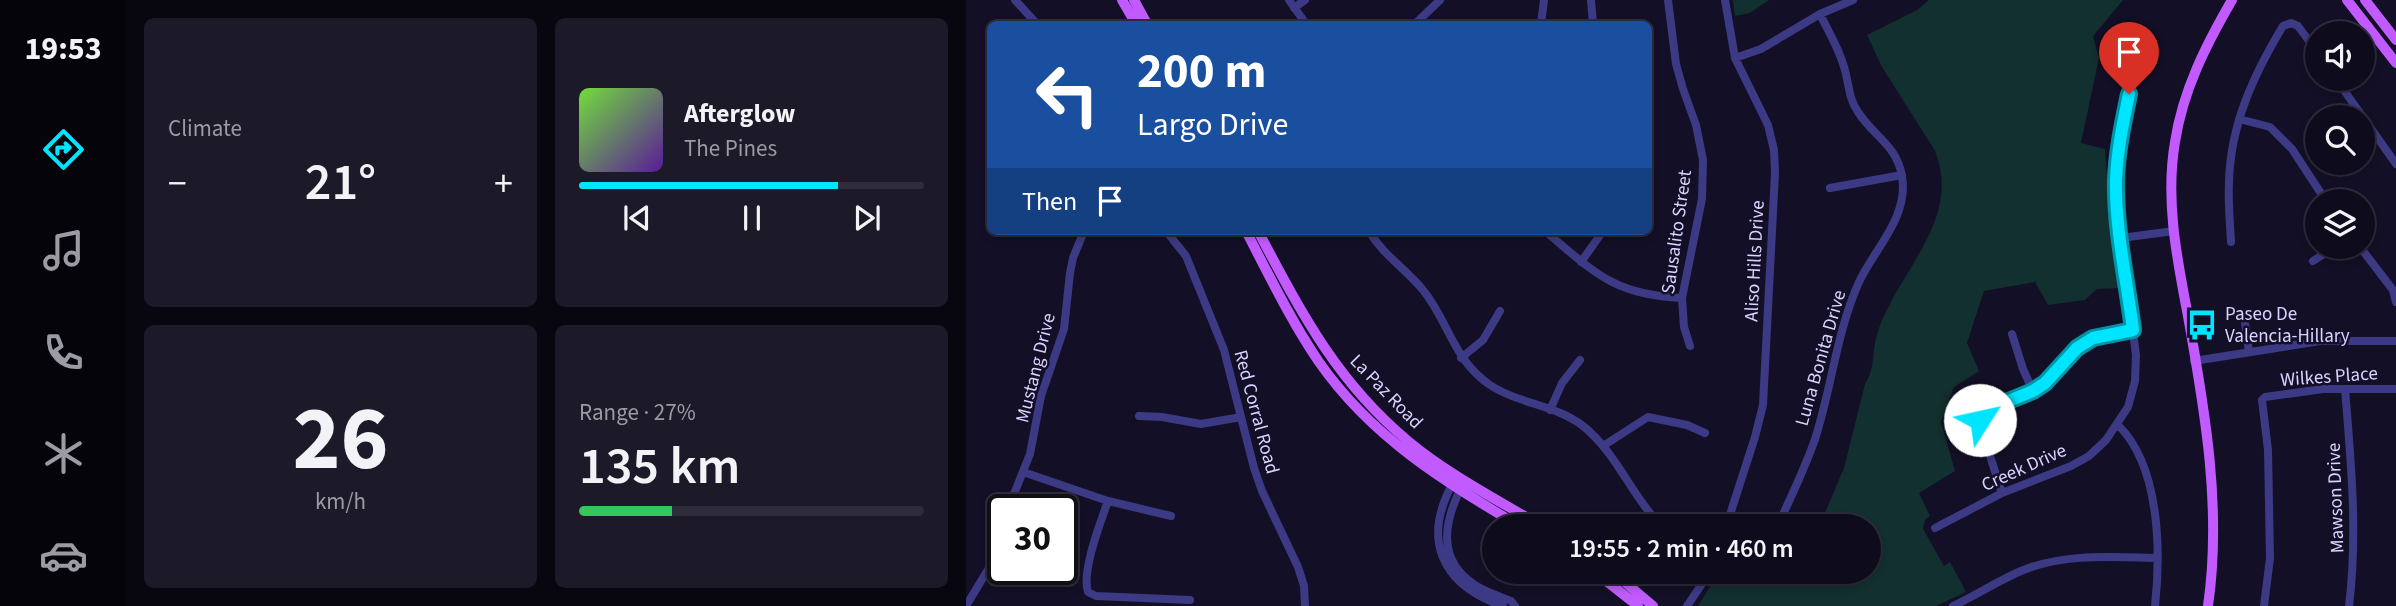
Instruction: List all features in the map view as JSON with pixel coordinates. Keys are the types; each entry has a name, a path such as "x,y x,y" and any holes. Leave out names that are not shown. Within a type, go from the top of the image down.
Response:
{"main road":[{"path":"1122,0 1134,21"},
{"path":"1134,0 1145,21"},
{"path":"2207,606 2213,536 2209,445 2174,231 2172,167 2186,96 2204,51 2232,0"},
{"path":"2347,0 2396,63"},
{"path":"2365,0 2396,40"},
{"name":"La Paz Road","path":"1248,235 1292,318 1334,382 1387,437 1502,514"},
{"name":"La Paz Road","path":"1260,235 1300,311 1343,376 1372,408 1458,483 1518,514"},
{"path":"1610,584 1638,606"},
{"path":"1627,584 1653,606"}],"street":[{"path":"1015,0 1034,21"},
{"path":"1304,21 1291,4 1306,0"},
{"path":"1418,21 1440,0"},
{"path":"1541,21 1544,0"},
{"path":"1591,0 1593,21"},
{"name":"Sausalito Street","path":"1668,0 1676,64 1696,125 1703,160 1702,199 1682,299 1684,327 1690,346"},
{"name":"Aliso Hills Drive","path":"1725,0 1735,58 1768,125 1774,150 1775,173 1763,405 1730,514"},
{"path":"1735,58 1778,40 1820,14 1853,0"},
{"name":"Luna Bonita Drive","path":"1783,514 1816,435 1839,343 1859,283 1895,222 1901,207 1903,190 1896,156 1856,111 1849,94 1840,53 1820,14"},
{"path":"2231,242 2229,182 2232,144 2252,82 2283,26 2291,23 2298,26 2305,36"},
{"name":"Creek Drive","path":"1935,528 2002,493 2071,466 2089,456 2118,425 2128,407 2135,381 2136,355 2116,180 2119,142 2137,58 2134,46"},
{"path":"2344,91 2396,164"},
{"path":"2239,119 2270,127 2292,149 2318,189"},
{"path":"1830,188 1902,175"},
{"path":"2121,238 2174,231"},
{"name":"Mustang Drive","path":"1014,494 1035,436 1044,387 1064,329 1070,273 1082,235"},
{"name":"Red Corral Road","path":"1169,235 1186,256 1224,350 1254,468 1298,567 1306,606"},
{"path":"1372,235 1388,256 1426,293 1461,358 1474,372 1505,394 1550,410 1581,425 1603,446 1651,514"},
{"path":"1550,235 1600,276 1635,293 1682,299"},
{"path":"1581,262 1601,235"},
{"path":"2369,259 2393,290 2396,302"},
{"path":"1461,358 1483,340 1500,311"},
{"path":"2245,323 2249,352"},
{"path":"2002,493 1980,425 1981,415 1989,408 2033,391 2045,383 2077,348 2093,338 2133,330"},
{"path":"2012,334 2033,391"},
{"path":"2194,361 2320,341 2396,341"},
{"path":"1550,410 1562,383 1580,360"},
{"name":"Mawson Drive","path":"2345,389 2355,515 2349,606"},
{"name":"Wilkes Place","path":"2264,606 2270,558 2268,450 2261,403 2265,397 2323,390 2396,389"},
{"path":"1139,416 1162,417 1201,425 1241,417"},
{"path":"1603,446 1648,417 1687,425 1705,433"},
{"path":"2118,425 2143,462 2150,482 2157,558 2154,606"},
{"path":"1023,472 1108,501 1171,516"},
{"path":"1458,483 1439,518 1438,530 1443,558 1450,571 1470,592 1503,606"},
{"path":"1458,483 1448,516 1449,553 1456,566 1475,585 1511,601 1515,606"},
{"path":"1108,501 1094,540 1086,582 1088,592 1096,596 1191,600"},
{"path":"1953,606 2005,578 2043,564 2088,557 2157,558"},
{"path":"966,606 987,571"},
{"path":"1687,606 1702,584"}],"green space":[{"path":"1733,0 1769,0 1750,13 1735,16"},
{"path":"1929,0 2123,0 2093,36 2099,58 2081,143 2105,149 2110,218 2121,288 2097,289 2085,300 2048,305 2035,282 1984,291 1967,343 1979,371 1954,387 1941,422 1955,471 1919,493 1930,516 1925,520 1923,529 1944,566 1950,562 1966,592 1936,606 1698,606 1712,584 1881,584 1881,514 1825,514 1844,468 1871,369 1879,327 1930,234 1941,193 1941,172 1934,149 1882,67 1867,35 1917,10"}],"place":[{"name":"Paseo De Valencia-Hillary","path":"2202,325"}],"route":[{"path":"1980,420 1984,411 2033,391 2045,383 2065,359 2093,338 2133,330 2117,211 2116,180 2119,142 2129,94"}]}
